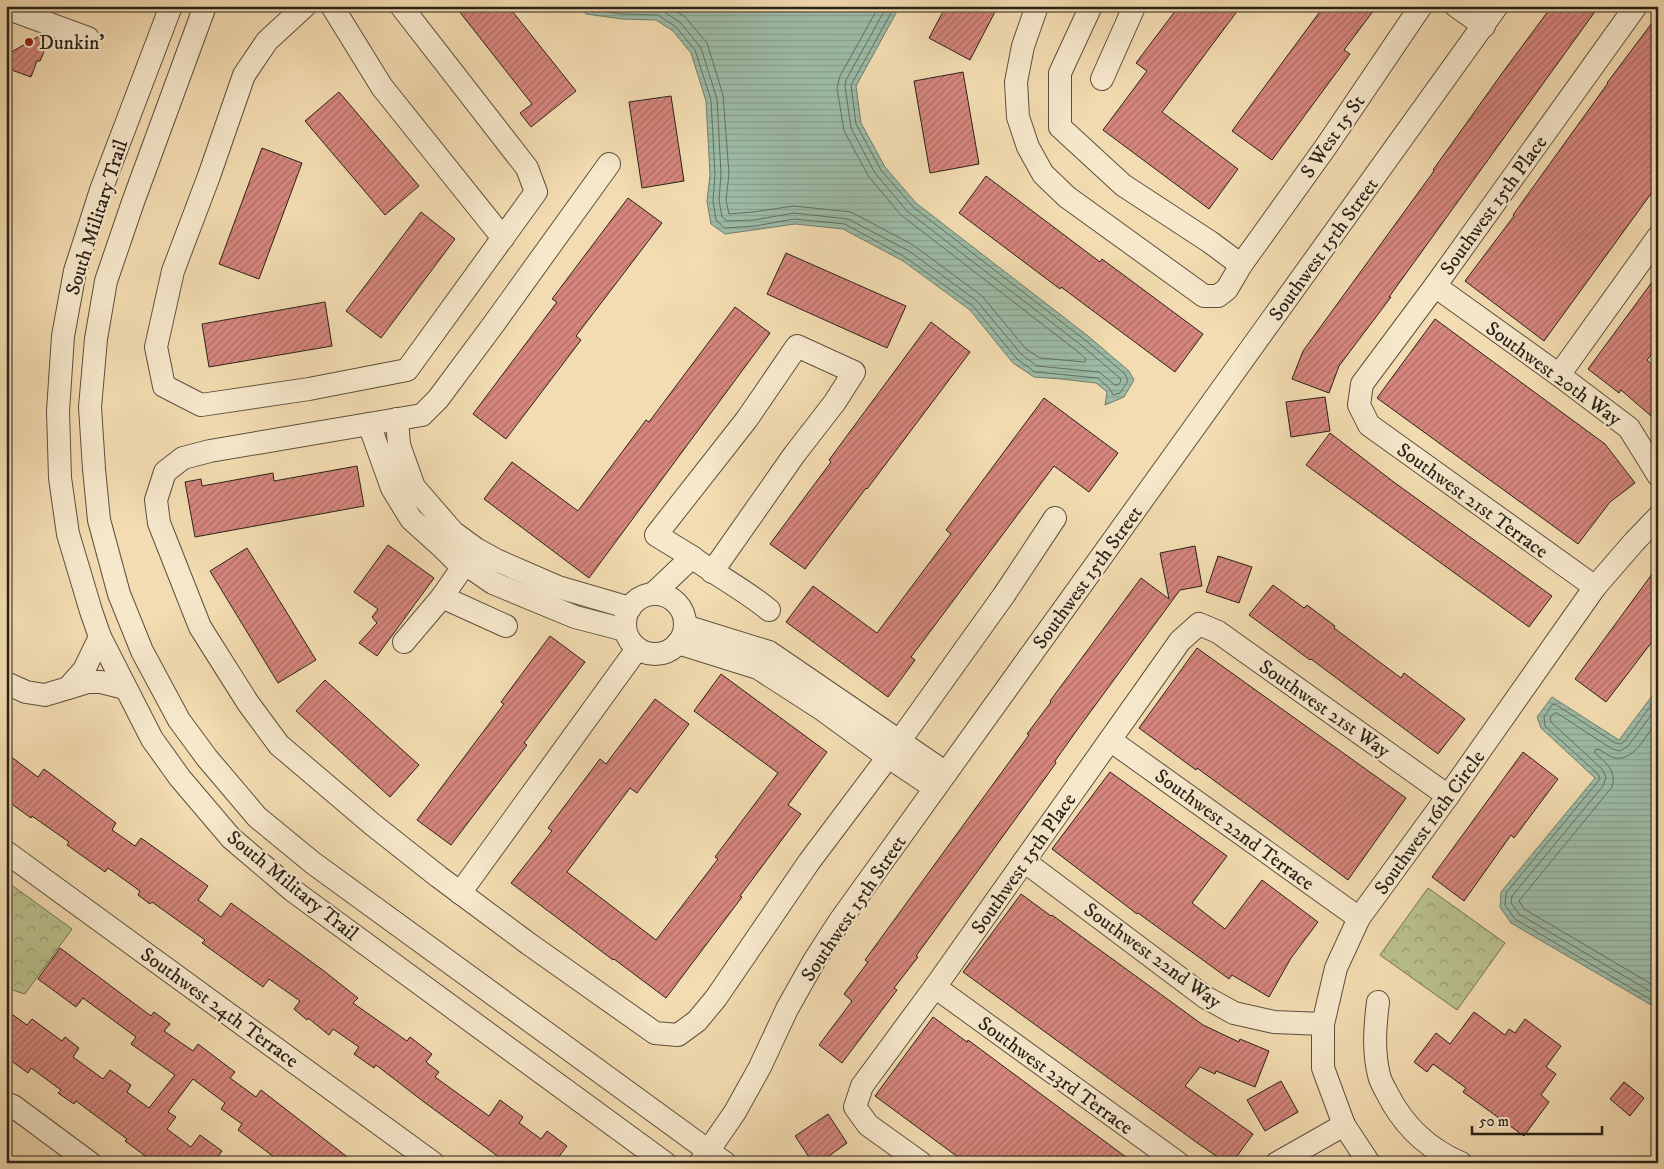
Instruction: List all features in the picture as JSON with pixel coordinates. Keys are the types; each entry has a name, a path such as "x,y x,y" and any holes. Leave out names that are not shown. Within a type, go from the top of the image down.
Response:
{"street":[{"name":"South Military Trail","path":"171,6 101,190 75,271 62,336 58,411 60,478 68,534 100,637 152,739 180,778 231,838 292,890 665,1163"},
{"name":"South Military Trail","path":"205,6 127,219 106,282 96,338 90,407 99,520 119,594 142,651 179,720 206,758 256,816 313,863 711,1159"},
{"path":"306,6 267,41 244,75 173,271 156,347 164,386 201,405 407,370 536,192 527,168 401,6"},
{"path":"332,6 382,87 503,238"},
{"name":"S West 15 St","path":"1038,6 1023,46 1016,82 1018,117 1028,147 1043,174 1067,197 1204,296 1218,296 1227,290 1241,265 1325,148 1421,6"},
{"path":"1091,6 1060,73 1060,128 1123,185 1210,242 1241,265"},
{"path":"1456,6 1484,26"},
{"name":"Southwest 15th Place","path":"1359,406 1362,384 1435,286 1636,6"},
{"path":"1102,79 1134,7"},
{"name":"Southwest 15th Street","path":"711,1159 760,1067 787,1008 839,922 1496,7"},
{"path":"6,8 88,38"},
{"path":"609,164 438,399 422,415 210,451 183,458 165,472 156,500 159,523 200,627 248,704 279,745 372,824 529,944 655,1033 678,1035 697,1021 716,998 809,862 894,749 1004,595 1055,518"},
{"path":"1559,375 1658,237"},
{"name":"Southwest 20th Way","path":"1435,286 1629,428 1658,475"},
{"path":"712,572 794,455 835,402 854,372 797,346 747,419 656,534 712,572 754,597 769,610"},
{"name":"Southwest 21st Terrace","path":"1359,406 1369,425 1595,587"},
{"path":"397,420 399,445 414,488 453,532 467,560"},
{"path":"369,424 392,488 411,519 442,546 467,560 494,583 575,617 625,630"},
{"name":"Southwest 16th Circle","path":"1370,1163 1344,1125 1323,1068 1323,1024 1336,968 1359,918 1448,796 1595,587 1658,517"},
{"path":"653,594 692,557"},
{"path":"404,642 442,597 467,560"},
{"path":"467,560 496,560 558,587 630,608"},
{"path":"653,594 663,595 672,600 684,616 681,635 671,649 663,653 654,654 645,653 638,649 632,644 625,630 626,616 630,608 643,596 653,594"},
{"path":"442,597 506,626"},
{"name":"Southwest 15th Place","path":"921,1163 868,1125 855,1107 862,1086 935,987 1180,641 1199,624"},
{"name":"Southwest 21st Way","path":"1199,624 1218,632 1448,796"},
{"path":"681,635 758,668 823,710 894,749 941,781"},
{"path":"68,688 84,670 100,637"},
{"path":"460,893 638,649"},
{"path":"6,683 26,692 45,695 88,682 101,682 126,688"},
{"name":"Southwest 22nd Terrace","path":"1110,740 1359,918"},
{"name":"Southwest 24th Terrace","path":"6,852 433,1163"},
{"name":"Southwest 22nd Way","path":"1024,861 1205,997 1234,1013 1274,1022 1323,1024"},
{"name":"Southwest 23rd Terrace","path":"935,987 1178,1163"},
{"path":"1378,1002 1374,1037 1379,1077 1396,1112 1419,1137 1449,1160"},
{"path":"6,1103 13,1106 90,1163"},
{"path":"1277,1163 1344,1125"}],"green space":[{"path":"6,881 72,929 25,994 6,988"},
{"path":"1428,888 1505,943 1457,1010 1380,955"}],"water":[{"path":"577,6 900,6 856,86 861,123 885,167 916,203 1088,336 1129,371 1134,380 1124,397 1105,405 1107,392 1096,383 1034,377 1013,363 970,310 903,261 843,229 795,224 725,234 711,224 707,201 710,175 706,101 691,53 673,31 656,20 622,19 586,14"},
{"path":"1658,688 1658,1009 1511,923 1500,907 1501,892 1595,778 1541,728 1537,717 1552,697 1619,740"}],"building":[{"path":"455,6 508,6 576,91 531,127 520,113 532,104"},
{"path":"946,6 998,6 970,60 929,38"},
{"path":"1179,6 1241,6 1162,112 1238,169 1209,209 1103,130 1147,71 1136,63"},
{"path":"1324,6 1377,6 1344,50 1350,54 1272,160 1232,131"},
{"path":"1552,6 1599,6 1389,297 1391,297 1339,366 1329,393 1292,379 1303,351"},
{"path":"1658,15 1658,184 1544,341 1465,281"},
{"path":"41,35 46,37 42,48 45,49 40,61 37,61 31,77 6,68 6,55"},
{"path":"963,72 979,164 930,173 914,81"},
{"path":"339,92 419,186 385,215 305,121"},
{"path":"671,96 684,181 642,188 629,102"},
{"path":"262,148 302,163 259,279 219,264"},
{"path":"986,176 1100,262 1102,259 1203,334 1175,372 959,213"},
{"path":"628,198 662,223 576,336 581,340 506,439 473,414 557,302 552,299"},
{"path":"421,212 455,239 381,338 346,311"},
{"path":"786,253 906,306 887,348 767,294"},
{"path":"1658,274 1658,346 1647,360 1658,370 1658,422 1621,390 1619,393 1588,369"},
{"path":"325,302 332,346 209,367 202,324"},
{"path":"735,307 770,333 589,578 484,499 512,462 578,511 646,420 649,422"},
{"path":"1435,319 1605,444 1635,483 1610,502 1578,544 1377,398"},
{"path":"931,322 970,352 805,569 770,544 831,462 829,460"},
{"path":"1325,397 1330,431 1291,437 1286,402"},
{"path":"1044,398 1118,453 1089,492 1054,466 911,657 915,660 888,697 786,622 813,586 877,633 951,534 946,530"},
{"path":"1330,433 1395,483 1552,596 1529,627 1306,465"},
{"path":"357,466 364,506 195,537 185,482 201,479 202,486 273,473 274,481"},
{"path":"388,545 434,578 377,656 359,643 377,623 372,617 378,609 354,592"},
{"path":"1195,546 1202,586 1180,590 1077,730 1055,761 1056,763 916,956 918,957 894,988 897,990 842,1063 819,1045 852,1001 844,994 868,962 865,960 1029,735 1027,734 1050,701 1141,578 1169,599 1160,553"},
{"path":"247,548 316,660 278,683 210,571"},
{"path":"1218,556 1252,567 1239,603 1206,592"},
{"path":"1658,566 1658,634 1606,702 1575,679"},
{"path":"1273,585 1304,608 1307,605 1335,626 1334,628 1401,678 1404,673 1465,719 1438,754 1249,615"},
{"path":"550,636 585,662 524,743 527,745 451,845 417,820 504,704 501,702"},
{"path":"1197,648 1406,798 1348,880 1197,768 1196,770 1139,728"},
{"path":"721,674 827,752 788,805 801,814 740,896 742,897 666,998 511,883 552,831 548,828 600,759 606,764 655,699 689,724 637,793 630,788 567,872 656,940 718,859 715,857 778,773 694,711"},
{"path":"325,680 419,765 390,797 296,711"},
{"path":"1523,752 1558,779 1514,838 1511,835 1464,901 1432,877"},
{"path":"6,753 38,777 44,769 116,823 112,830 135,846 141,838 208,886 198,900 221,917 231,903 324,971 358,998 353,1003 407,1041 410,1037 432,1054 426,1062 439,1072 435,1077 489,1116 500,1100 523,1117 519,1123 541,1139 547,1131 567,1146 554,1163 507,1163 376,1065 374,1068 354,1054 359,1047 333,1029 329,1035 308,1018 307,1020 294,1009 300,1001 269,979 263,987 202,943 205,940 152,902 150,904 138,895 140,891 108,868 105,872 67,845 69,842 6,800"},
{"path":"1110,772 1227,856 1192,903 1225,929 1262,880 1318,922 1291,958 1269,997 1232,975 1229,979 1137,914 1052,849"},
{"path":"1021,894 1203,1025 1239,1042 1240,1039 1269,1051 1255,1087 1216,1071 1215,1074 1200,1067 1185,1086 1253,1134 1232,1163 1226,1163 1196,1142 963,972"},
{"path":"60,948 151,1016 154,1012 170,1024 164,1031 193,1051 198,1044 235,1072 230,1078 256,1097 261,1090 355,1163 295,1163 288,1157 282,1163 238,1130 242,1124 221,1109 225,1103 193,1079 168,1112 176,1117 167,1129 191,1147 200,1135 222,1151 213,1163 155,1163 125,1141 127,1139 76,1101 74,1104 58,1093 61,1090 31,1068 28,1073 6,1057 6,1024 13,1015 27,1025 32,1019 62,1041 65,1037 79,1048 73,1057 103,1079 110,1070 131,1085 127,1092 149,1108 175,1075 131,1044 136,1037 83,998 76,1007 38,979"},
{"path":"1474,1012 1505,1035 1509,1029 1515,1033 1525,1019 1561,1046 1546,1067 1556,1074 1541,1095 1549,1102 1524,1136 1463,1092 1466,1088 1433,1064 1427,1072 1414,1062 1436,1033 1450,1044"},
{"path":"933,1017 967,1042 968,1040 1134,1163 966,1163 875,1096"},
{"path":"1281,1081 1298,1112 1265,1131 1247,1100"},
{"path":"1624,1082 1644,1098 1630,1116 1610,1099"},
{"path":"828,1114 847,1143 819,1163 813,1163 795,1136"}],"place":[{"name":"Dunkin'","path":"29,42"}]}
